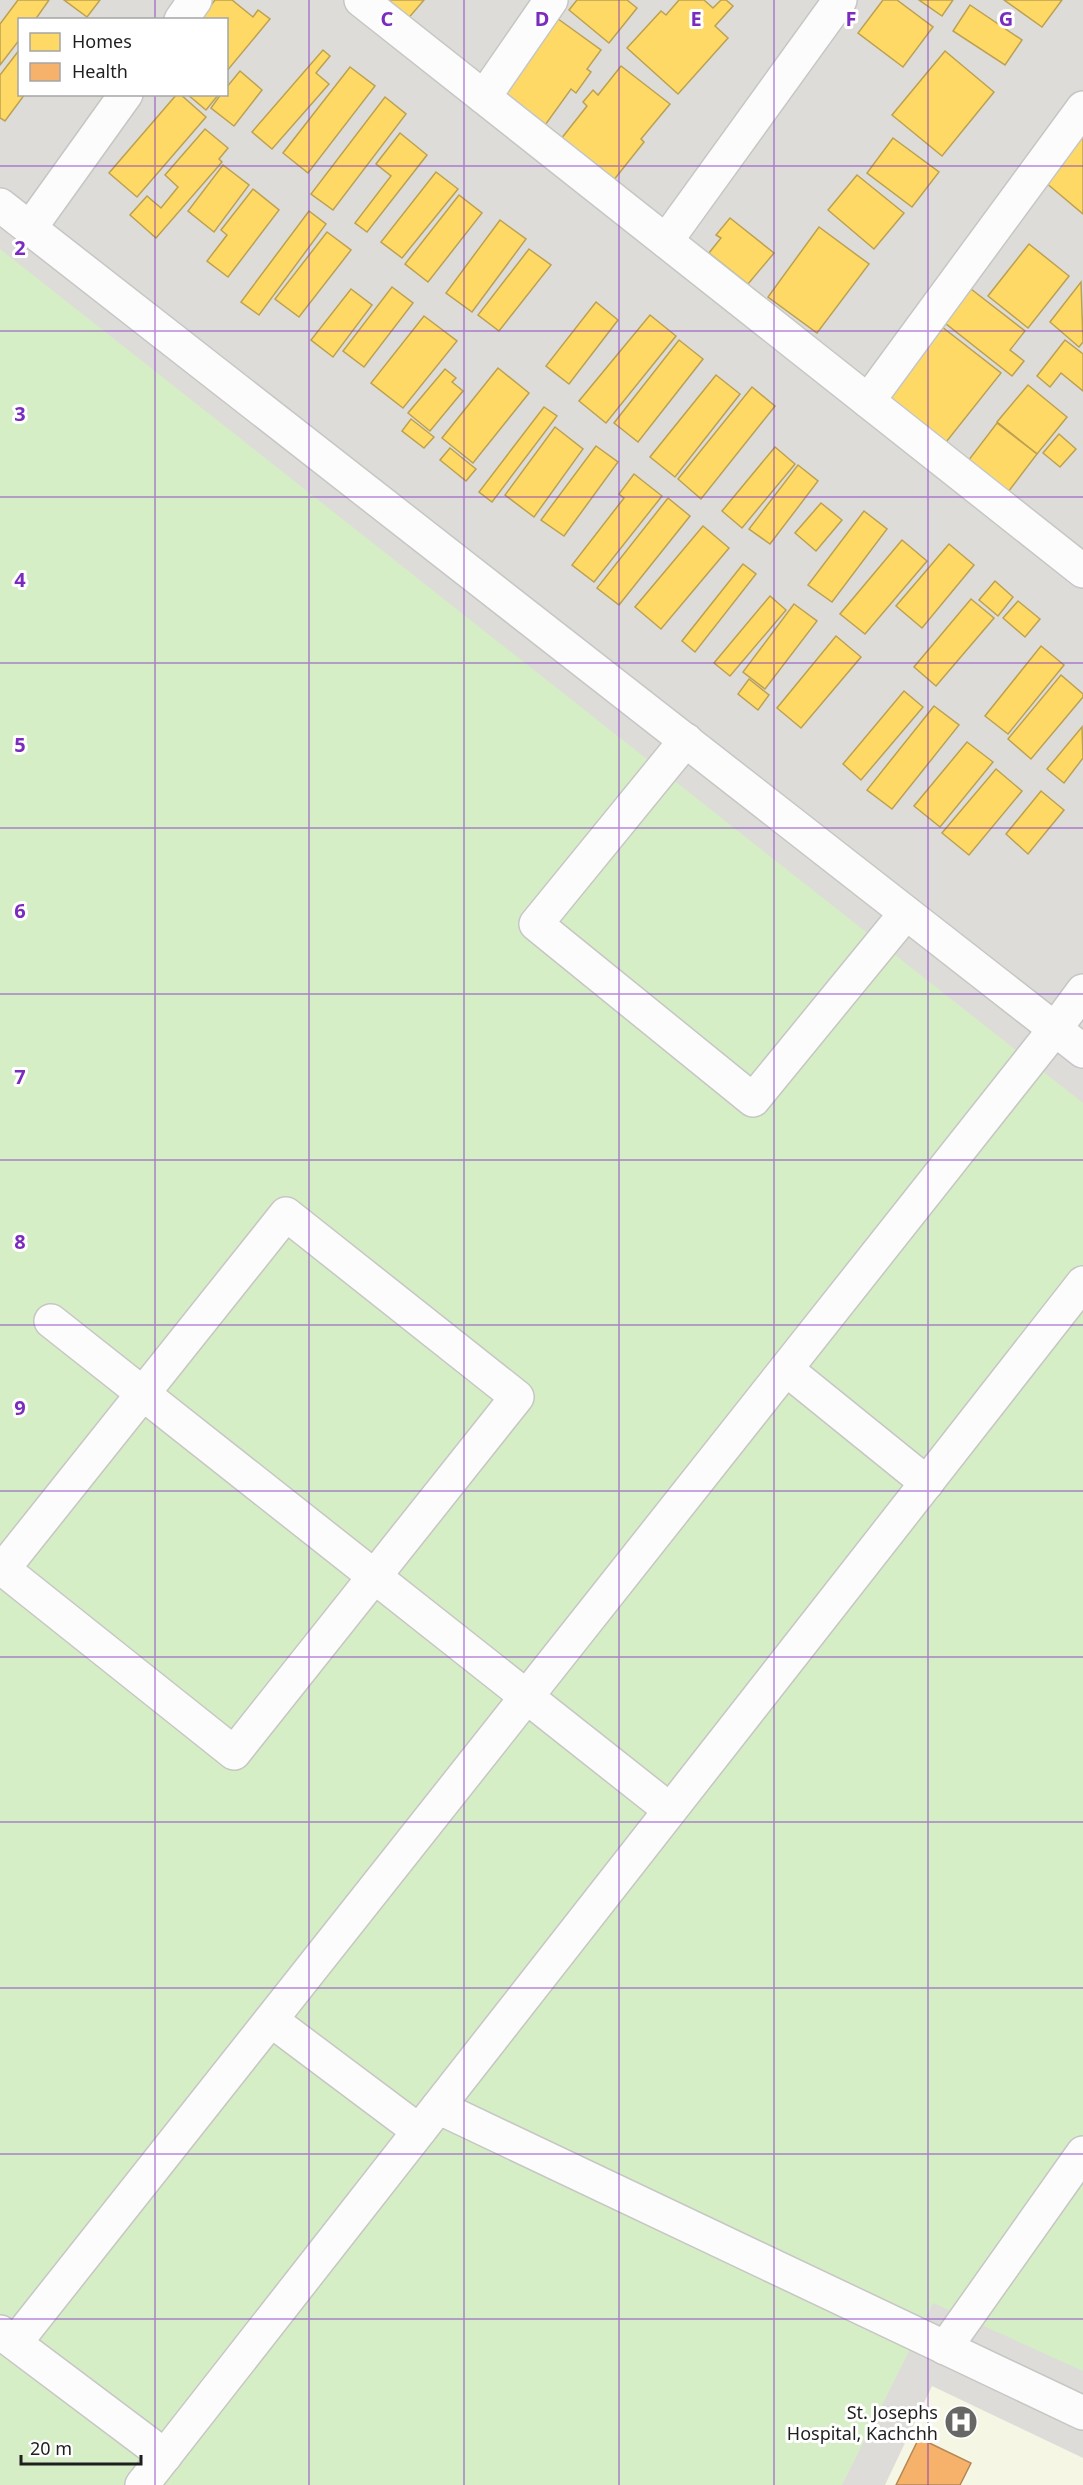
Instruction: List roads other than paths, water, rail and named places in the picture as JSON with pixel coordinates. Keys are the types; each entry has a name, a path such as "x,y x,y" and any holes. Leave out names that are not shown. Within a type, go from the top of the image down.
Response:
{"street":[{"path":"182,18 195,0"},
{"path":"361,0 868,401 1078,556"},
{"path":"484,97 551,0"},
{"path":"666,241 840,0"},
{"path":"30,228 125,96"},
{"path":"868,401 1083,108"},
{"path":"0,205 1083,1051"},
{"path":"686,741 536,924 753,1100 906,913"},
{"path":"165,2456 8,2338 271,2020 1083,991"},
{"path":"286,1214 517,1397 374,1577 234,1753 3,1569 286,1214"},
{"path":"142,2485 1083,1283"},
{"path":"51,1321 670,1810"},
{"path":"786,1369 927,1482"},
{"path":"271,2020 428,2119 945,2348 1083,2413"},
{"path":"945,2348 1083,2153"}],"place":[{"name":"St. Josephs Hospital, Kachchh","path":"961,2422"}]}
